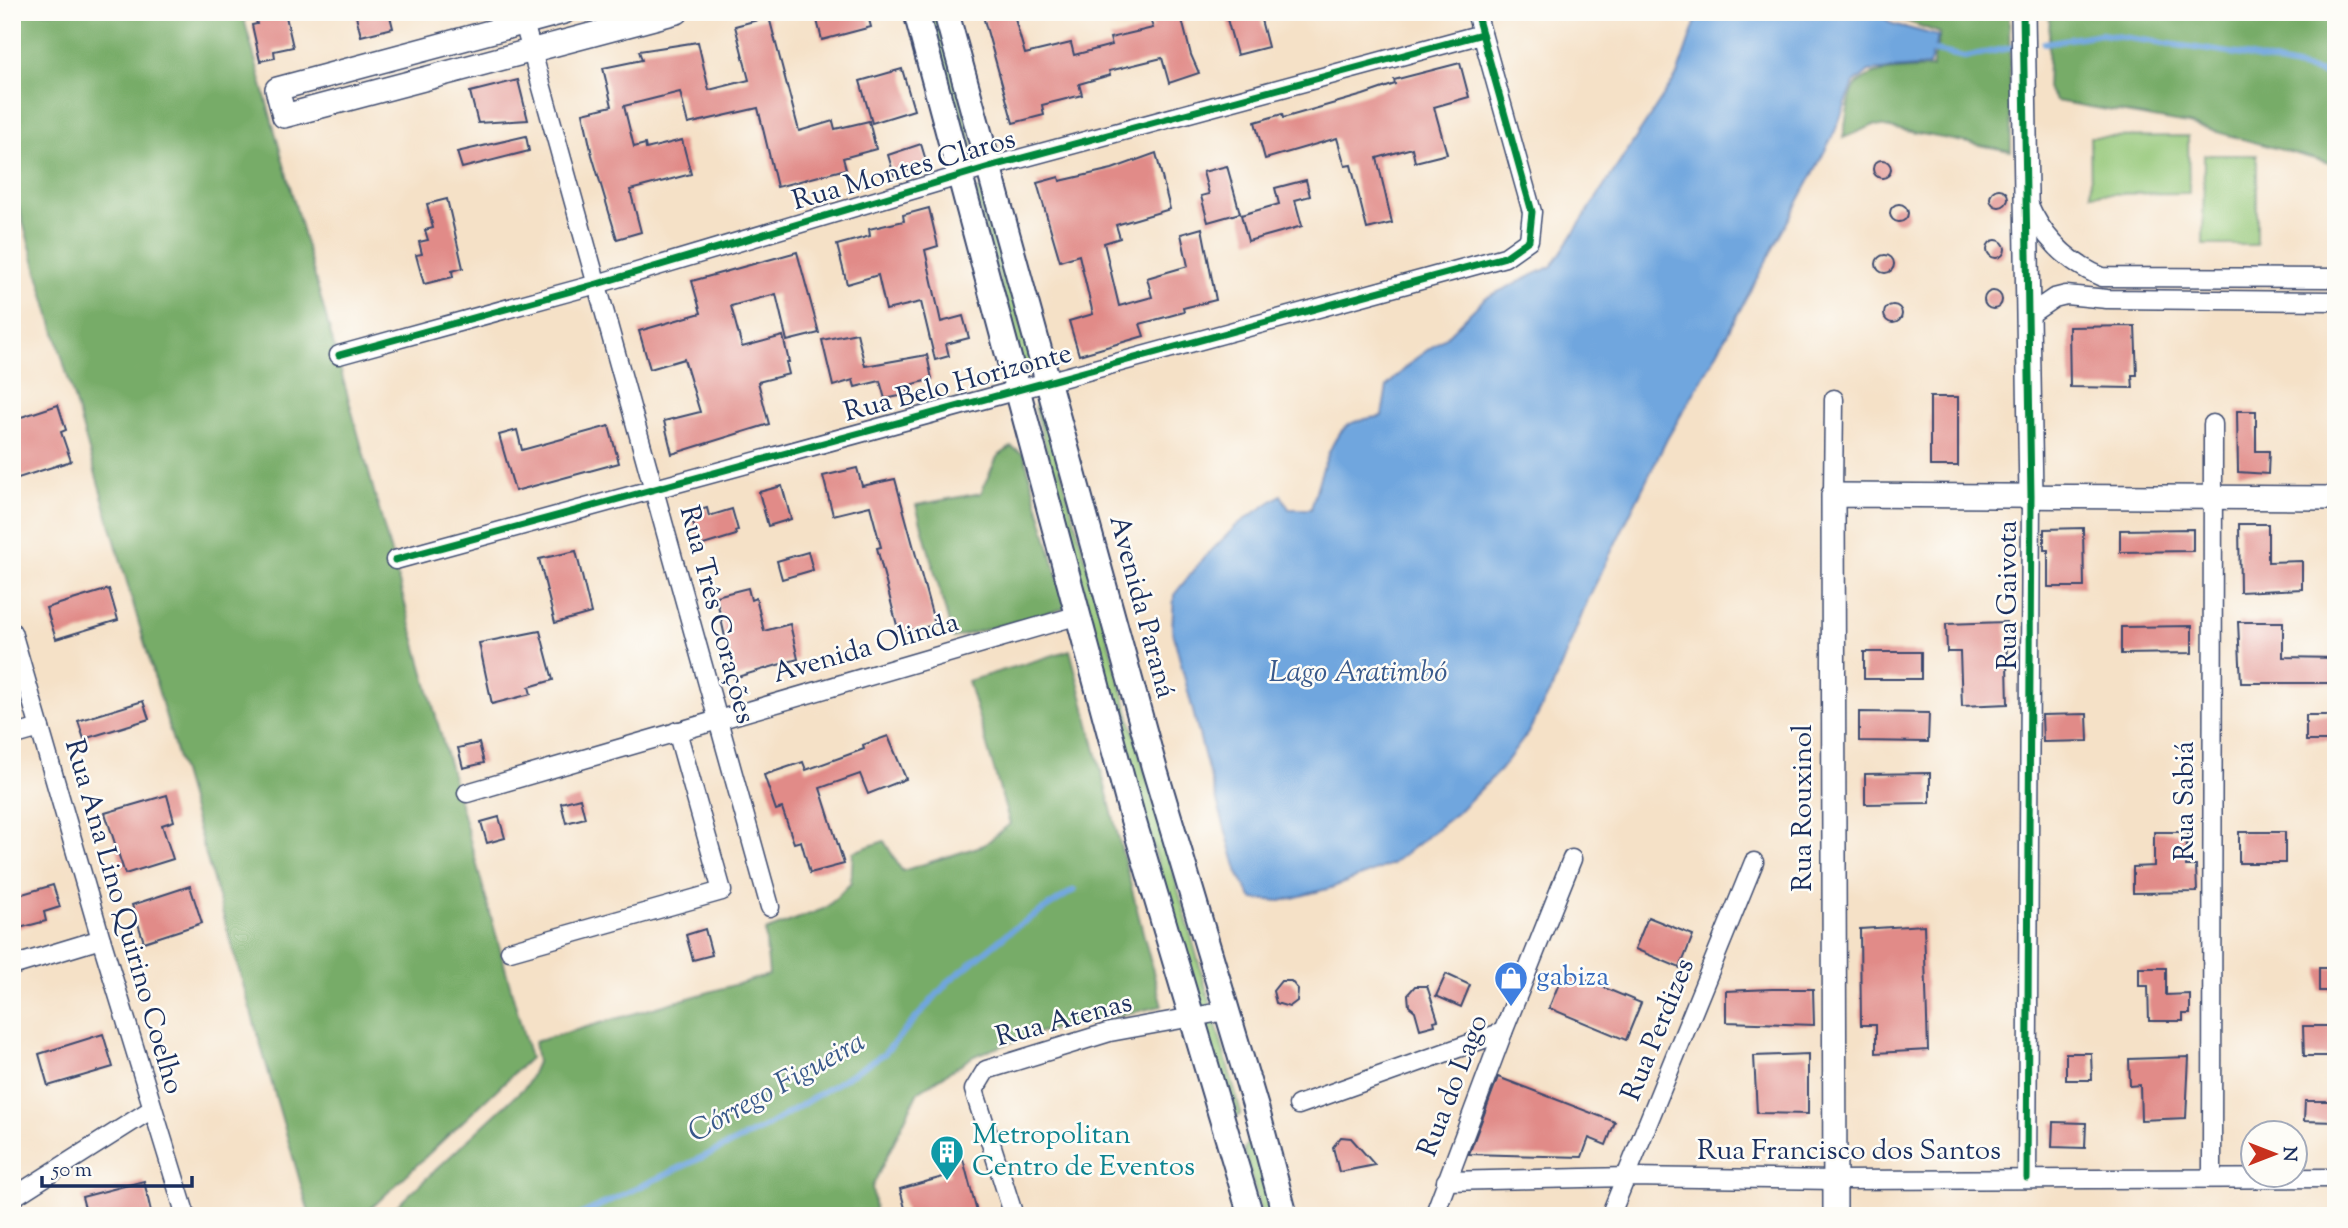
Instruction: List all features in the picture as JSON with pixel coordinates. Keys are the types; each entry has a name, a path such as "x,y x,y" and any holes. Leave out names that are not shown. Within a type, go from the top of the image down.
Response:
{"main road":[{"path":"916,12 957,176 1132,816 1251,1216"},
{"name":"Avenida Paraná","path":"946,12 1158,782 1285,1216"}],"street":[{"path":"564,12 523,17 277,89 284,116 677,12"},
{"path":"1476,12 1482,34"},
{"name":"Rua Gaivota","path":"2023,12 2031,496 2027,1178"},
{"name":"Rua Três Corações","path":"523,17 770,908"},
{"name":"Rua Montes Claros","path":"339,355 597,284 989,167 1482,34"},
{"name":"Rua Belo Horizonte","path":"395,559 1505,257 1529,240 1532,212 1482,34"},
{"path":"2025,196 2035,219 2052,243 2092,272 2116,278 2336,278"},
{"path":"2080,296 2092,272"},
{"path":"2183,300 2184,278"},
{"path":"2029,314 2054,298 2080,296 2108,299 2336,301"},
{"name":"Rua Rouxinol","path":"1834,399 1835,1216"},
{"name":"Rua Sabiá","path":"2212,1178 2213,424"},
{"path":"1833,495 2336,498"},
{"name":"Avenida Olinda","path":"467,793 1079,615"},
{"name":"Rua Ana Lino Quirino Coelho","path":"12,632 101,939 186,1216"},
{"path":"12,736 40,727"},
{"path":"510,951 722,891 677,731"},
{"name":"Rua do Lago","path":"1434,1216 1503,1031 1572,859"},
{"name":"Rua Perdizes","path":"1610,1216 1754,862"},
{"path":"12,966 101,939"},
{"name":"Rua Atenas","path":"1014,1216 974,1090 978,1079 986,1070 1097,1036 1226,1011"},
{"path":"1298,1105 1503,1031"},
{"path":"12,1198 152,1110"},
{"name":"Rua Francisco dos Santos","path":"1446,1181 1628,1177 1835,1180 2336,1178"}],"green space":[{"path":"12,12 242,12 530,1058 363,1216 310,1216 12,184"},
{"path":"926,12 938,12 975,154 966,153"},
{"path":"1880,12 2009,12 2011,151 1874,125 1843,138 1850,100 1860,82 1878,73 1932,68 1940,33"},
{"path":"2050,12 2336,12 2336,165 2188,124 2056,101 2047,88"},
{"path":"2188,136 2189,193 2091,194 2090,137"},
{"path":"2204,155 2257,155 2257,245 2203,245"},
{"path":"982,188 1034,369 1030,371 1024,369 976,196 977,190"},
{"path":"1041,401 1240,1110 1240,1115 1235,1117 1230,1115 1142,807 1035,407 1037,402"},
{"path":"1011,447 1024,454 1066,608 953,638 916,505 981,493 997,457"},
{"path":"1070,650 1162,1006 1037,1033 974,1056 918,1092 872,1187 876,1216 773,1216 763,1211 752,1216 386,1216 527,1085 537,1062 534,1042 769,975 765,931 826,908 851,883 853,852 884,841 902,871 984,845 1010,824 968,681"},
{"path":"1248,1143 1254,1148 1272,1216 1262,1216 1244,1150"}],"water":[{"name":"Lago Aratimbó","path":"1699,12 1875,12 1893,24 1938,36 1929,66 1869,71 1854,83 1835,131 1814,172 1712,362 1667,439 1589,597 1553,686 1528,733 1500,770 1457,813 1392,864 1331,888 1281,901 1252,899 1238,873 1207,766 1172,629 1174,595 1202,560 1238,524 1281,495 1289,509 1311,509 1325,462 1343,430 1354,422 1382,416 1387,386 1415,359 1447,336 1485,298 1552,266 1677,75"}],"building":[{"path":"254,12 285,12 293,47 274,51 275,58 260,61 252,25 257,24"},
{"path":"355,12 389,12 393,28 361,36"},
{"path":"815,12 867,12 871,27 822,40"},
{"path":"994,12 1013,12 1025,54 1071,43 1074,55 1112,45 1110,38 1153,28 1148,12 1180,12 1191,55 1199,73 1169,83 1162,58 1109,71 1110,75 1079,84 1082,95 1042,105 1044,115 1013,123 983,16"},
{"path":"1225,12 1259,12 1268,47 1237,55"},
{"path":"769,17 799,131 833,121 835,129 869,121 876,149 843,158 846,169 777,187 758,108 688,124 680,92 624,106 634,147 645,144 646,149 682,140 691,174 630,190 641,232 617,239 592,155 583,113 612,106 603,68 642,60 639,51 698,42 709,90 749,80 735,26"},
{"path":"1460,63 1469,97 1434,107 1447,154 1415,162 1412,148 1377,158 1392,223 1367,229 1351,165 1345,166 1337,138 1265,159 1255,122 1282,114 1283,118 1363,95 1395,84 1394,80"},
{"path":"902,69 914,110 872,123 860,81"},
{"path":"518,80 528,120 478,123 470,92"},
{"path":"526,136 529,151 462,168 457,152"},
{"path":"921,144 927,164 894,175 888,155"},
{"path":"1156,153 1170,209 1116,225 1120,238 1104,243 1119,306 1152,297 1147,278 1188,266 1181,234 1202,228 1216,300 1183,308 1184,312 1140,324 1144,336 1079,355 1069,321 1093,314 1079,255 1060,261 1037,183 1059,177 1060,181 1112,169"},
{"path":"1882,160 1888,163 1891,169 1888,175 1882,178 1876,175 1873,169 1876,163"},
{"path":"1227,166 1240,213 1208,222 1201,196 1209,194 1203,172"},
{"path":"1306,180 1310,196 1295,200 1302,226 1248,241 1241,215 1279,204 1275,188"},
{"path":"1999,189 2005,192 2008,198 2005,204 1999,207 1993,204 1990,198 1993,192"},
{"path":"447,199 463,268 452,271 453,277 424,284 416,255 422,254 419,242 428,240 425,230 433,228 427,204"},
{"path":"1899,204 1905,207 1908,213 1905,219 1899,222 1893,219 1890,213 1893,207"},
{"path":"929,208 938,246 925,250 941,322 963,316 969,338 946,344 949,356 935,360 921,302 886,310 878,275 847,284 837,245 870,236 869,229 904,221 903,215"},
{"path":"1996,240 2002,243 2005,249 2002,255 1996,258 1990,255 1987,249 1990,243"},
{"path":"797,252 819,333 787,341 776,294 731,306 742,347 783,336 789,374 758,382 769,424 672,454 664,421 700,412 684,359 650,369 639,331 701,313 692,281"},
{"path":"1885,255 1891,258 1894,264 1891,270 1885,273 1879,270 1876,264 1879,258"},
{"path":"1993,291 1999,294 2002,300 1999,306 1993,309 1987,306 1984,300 1987,294"},
{"path":"1893,305 1899,308 1902,314 1899,320 1893,323 1887,320 1884,314 1887,308"},
{"path":"2135,326 2137,375 2132,375 2133,388 2070,387 2069,327"},
{"path":"857,333 865,366 927,355 932,379 907,386 909,394 885,399 880,381 855,387 853,380 833,386 822,340"},
{"path":"1930,397 1958,397 1958,466 1930,466"},
{"path":"58,405 66,430 61,432 71,461 12,480 12,420"},
{"path":"2237,411 2256,411 2256,451 2269,451 2268,474 2238,472"},
{"path":"609,426 619,463 515,491 499,435 517,430 522,450"},
{"path":"857,468 862,486 895,479 935,625 899,633 877,548 881,547 870,506 833,515 823,476"},
{"path":"782,486 791,519 768,526 759,492"},
{"path":"707,508 709,516 732,509 738,530 735,531 736,535 700,546 690,513"},
{"path":"2239,524 2268,524 2268,562 2302,561 2302,589 2240,592"},
{"path":"2083,528 2084,587 2048,587 2048,550 2044,550 2044,529"},
{"path":"2193,529 2193,551 2120,552 2120,530"},
{"path":"576,551 591,613 555,623 539,559"},
{"path":"808,552 813,570 782,579 777,561"},
{"path":"748,588 751,600 756,598 764,631 790,624 798,659 734,678 716,596"},
{"path":"109,589 118,620 56,639 46,608"},
{"path":"2006,622 2008,704 1962,706 1960,652 1947,652 1946,624"},
{"path":"2238,622 2283,622 2283,657 2336,658 2336,683 2241,683"},
{"path":"2192,626 2192,653 2121,654 2121,627"},
{"path":"540,631 553,680 529,687 531,694 492,704 479,643"},
{"path":"1864,652 1921,652 1921,679 1864,679"},
{"path":"143,701 149,719 84,739 78,721"},
{"path":"1859,712 1929,713 1928,742 1859,741"},
{"path":"2087,714 2088,741 2043,742 2042,715"},
{"path":"2306,715 2336,715 2336,741 2306,741"},
{"path":"888,736 906,779 868,794 860,774 820,788 844,864 810,873 801,841 794,843 782,808 776,810 764,775 803,762 806,770 864,749 863,745"},
{"path":"479,743 484,763 463,768 458,748"},
{"path":"1930,773 1930,803 1865,804 1865,774"},
{"path":"167,795 174,821 162,825 173,859 125,874 105,813"},
{"path":"580,798 585,818 566,823 561,803"},
{"path":"499,817 505,838 487,843 481,822"},
{"path":"2154,832 2187,832 2186,866 2196,866 2197,892 2133,893 2133,867 2154,866"},
{"path":"2239,832 2285,832 2285,863 2239,863"},
{"path":"53,885 60,907 44,912 46,921 12,930 12,897"},
{"path":"190,886 202,923 144,942 132,905"},
{"path":"1648,917 1693,935 1680,968 1635,949"},
{"path":"1924,925 1928,1050 1876,1053 1876,1025 1861,1025 1860,929"},
{"path":"705,929 712,955 693,960 686,935"},
{"path":"2139,968 2166,968 2166,995 2190,994 2190,1014 2183,1014 2183,1021 2149,1021 2148,986 2139,986"},
{"path":"2319,968 2336,968 2336,991 2319,991"},
{"path":"1564,971 1641,1003 1626,1040 1549,1008"},
{"path":"1446,974 1470,985 1461,1007 1436,996"},
{"path":"1281,981 1291,981 1298,989 1297,1001 1289,1007 1276,1003 1273,991"},
{"path":"1415,986 1427,986 1438,1020 1434,1021 1435,1025 1420,1029 1415,1011 1409,1006 1408,994"},
{"path":"1813,989 1814,1025 1726,1022 1726,991"},
{"path":"2303,1026 2332,1026 2333,1056 2304,1056"},
{"path":"103,1034 113,1067 48,1086 39,1054"},
{"path":"2066,1053 2091,1053 2092,1080 2066,1080"},
{"path":"1808,1054 1808,1114 1757,1113 1754,1056"},
{"path":"2189,1057 2186,1118 2141,1120 2140,1085 2130,1086 2129,1059"},
{"path":"1498,1077 1615,1122 1606,1145 1589,1138 1582,1157 1469,1154"},
{"path":"2305,1101 2336,1101 2336,1122 2304,1120"},
{"path":"2053,1122 2086,1123 2085,1148 2052,1147"},
{"path":"1341,1137 1351,1138 1375,1165 1339,1172 1333,1147"},
{"name":"Metropolitan Centro de Eventos","path":"963,1159 978,1216 907,1216 900,1189 950,1175 946,1163"},
{"path":"144,1181 152,1216 87,1216 82,1197"}],"waterway":[{"path":"2044,43 2101,34 2237,54 2336,76"},
{"path":"1926,49 1965,57 2014,47"},
{"name":"Córrego Figueira","path":"578,1216 764,1128 884,1054 949,981 1013,929 1074,890"}],"cycle path":[{"path":"395,560 1505,257 1529,240 1532,212 1476,12"},
{"path":"2023,12 2031,496 2027,1178"},
{"path":"339,355 597,284 989,167 1482,34"}],"place":[{"name":"gabiza","path":"1511,1008"},
{"name":"Metropolitan Centro de Eventos","path":"947,1182"}]}
